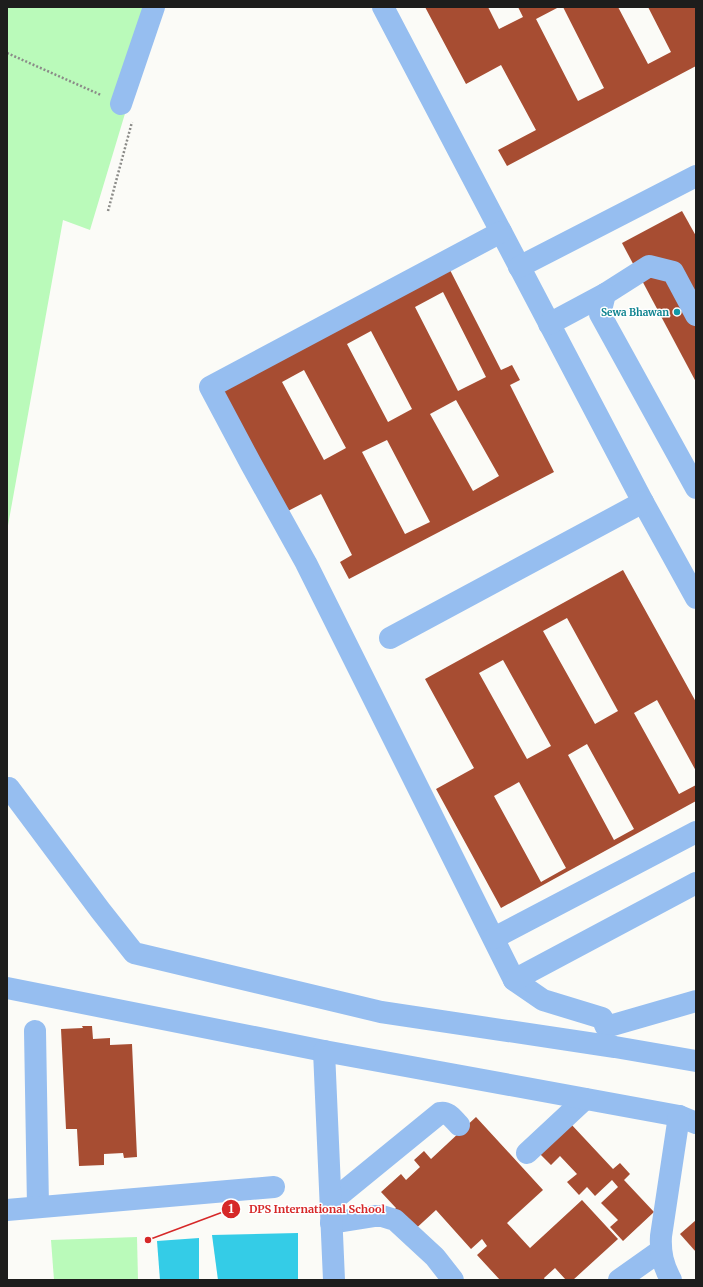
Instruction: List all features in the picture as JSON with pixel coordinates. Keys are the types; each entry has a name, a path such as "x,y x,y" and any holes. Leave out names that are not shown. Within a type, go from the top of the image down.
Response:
{"street":[{"path":"121,104 154,7"},
{"path":"384,7 549,324 643,502 696,598"},
{"path":"519,267 696,176"},
{"path":"501,232 210,387 306,563 514,980 543,1000 602,1018 606,1027 696,1000"},
{"path":"549,324 604,294 649,266 673,272 696,316"},
{"path":"604,294 600,314 696,488"},
{"path":"390,638 643,502"},
{"path":"7,789 9,788 134,953 381,1012 615,1047 696,1062"},
{"path":"494,938 696,832"},
{"path":"514,980 696,883"},
{"path":"7,988 324,1051 687,1119 661,1236 660,1251 671,1280"},
{"path":"35,1031 38,1207"},
{"path":"324,1051 334,1280"},
{"path":"528,1153 585,1099"},
{"path":"331,1212 440,1113 444,1112 448,1114 459,1125"},
{"path":"7,1210 274,1188"},
{"path":"331,1212 382,1216 395,1220 435,1257 453,1280"},
{"path":"619,1280 660,1251"}],"path":[{"path":"7,53 135,111 108,211"}],"green space":[{"path":"7,7 157,7 90,230 63,220 7,531"},
{"path":"137,1237 138,1280 54,1280 51,1240"}],"water":[{"path":"298,1233 298,1280 218,1280 212,1235"},
{"path":"199,1238 199,1280 160,1280 157,1241"}],"building":[{"path":"425,7 488,7 499,29 523,17 518,7 559,7 536,19 578,101 604,88 563,7 618,7 648,64 671,52 648,7 696,7 696,66 507,166 498,150 536,130 501,65 466,84"},
{"name":"Sewa Bhawan","path":"682,211 696,236 696,382 622,243"},
{"path":"450,270 501,370 512,365 520,380 510,385 554,472 349,579 340,562 352,555 321,494 286,512 222,388","holes":["443,292 486,377 458,391 415,307","371,331 412,409 388,422 347,344","304,370 346,448 324,460 282,382","456,400 499,476 473,491 430,414","387,440 430,522 405,534 362,452"]},
{"path":"623,570 696,702 696,771 657,700 634,713 679,794 696,785 696,801 501,908 436,789 474,768 425,679","holes":["567,618 618,711 595,724 543,631","503,660 551,746 527,759 479,673","587,744 634,829 614,840 568,755","519,782 566,868 541,882 494,796"]},
{"path":"82,1026 92,1026 93,1039 110,1038 110,1045 132,1044 137,1157 124,1158 123,1153 104,1154 104,1165 79,1166 77,1129 66,1129 61,1029 83,1028"},
{"path":"476,1117 543,1190 507,1223 530,1248 582,1200 618,1239 573,1280 566,1280 555,1268 544,1278 545,1280 500,1280 477,1255 487,1246 482,1239 471,1249 436,1210 411,1233 392,1212 396,1208 381,1192 401,1174 406,1180 420,1167 414,1160 424,1151 431,1159"},
{"path":"570,1123 613,1169 620,1163 630,1174 624,1180 654,1212 623,1241 610,1227 618,1220 601,1203 618,1187 612,1180 595,1196 587,1187 579,1195 567,1182 577,1174 560,1156 551,1165 539,1153"},
{"path":"696,1220 696,1252 680,1234"}],"place":[{"name":"Sewa Bhawan","path":"677,312"},
{"name":"DPS International School","path":"148,1240"}]}
